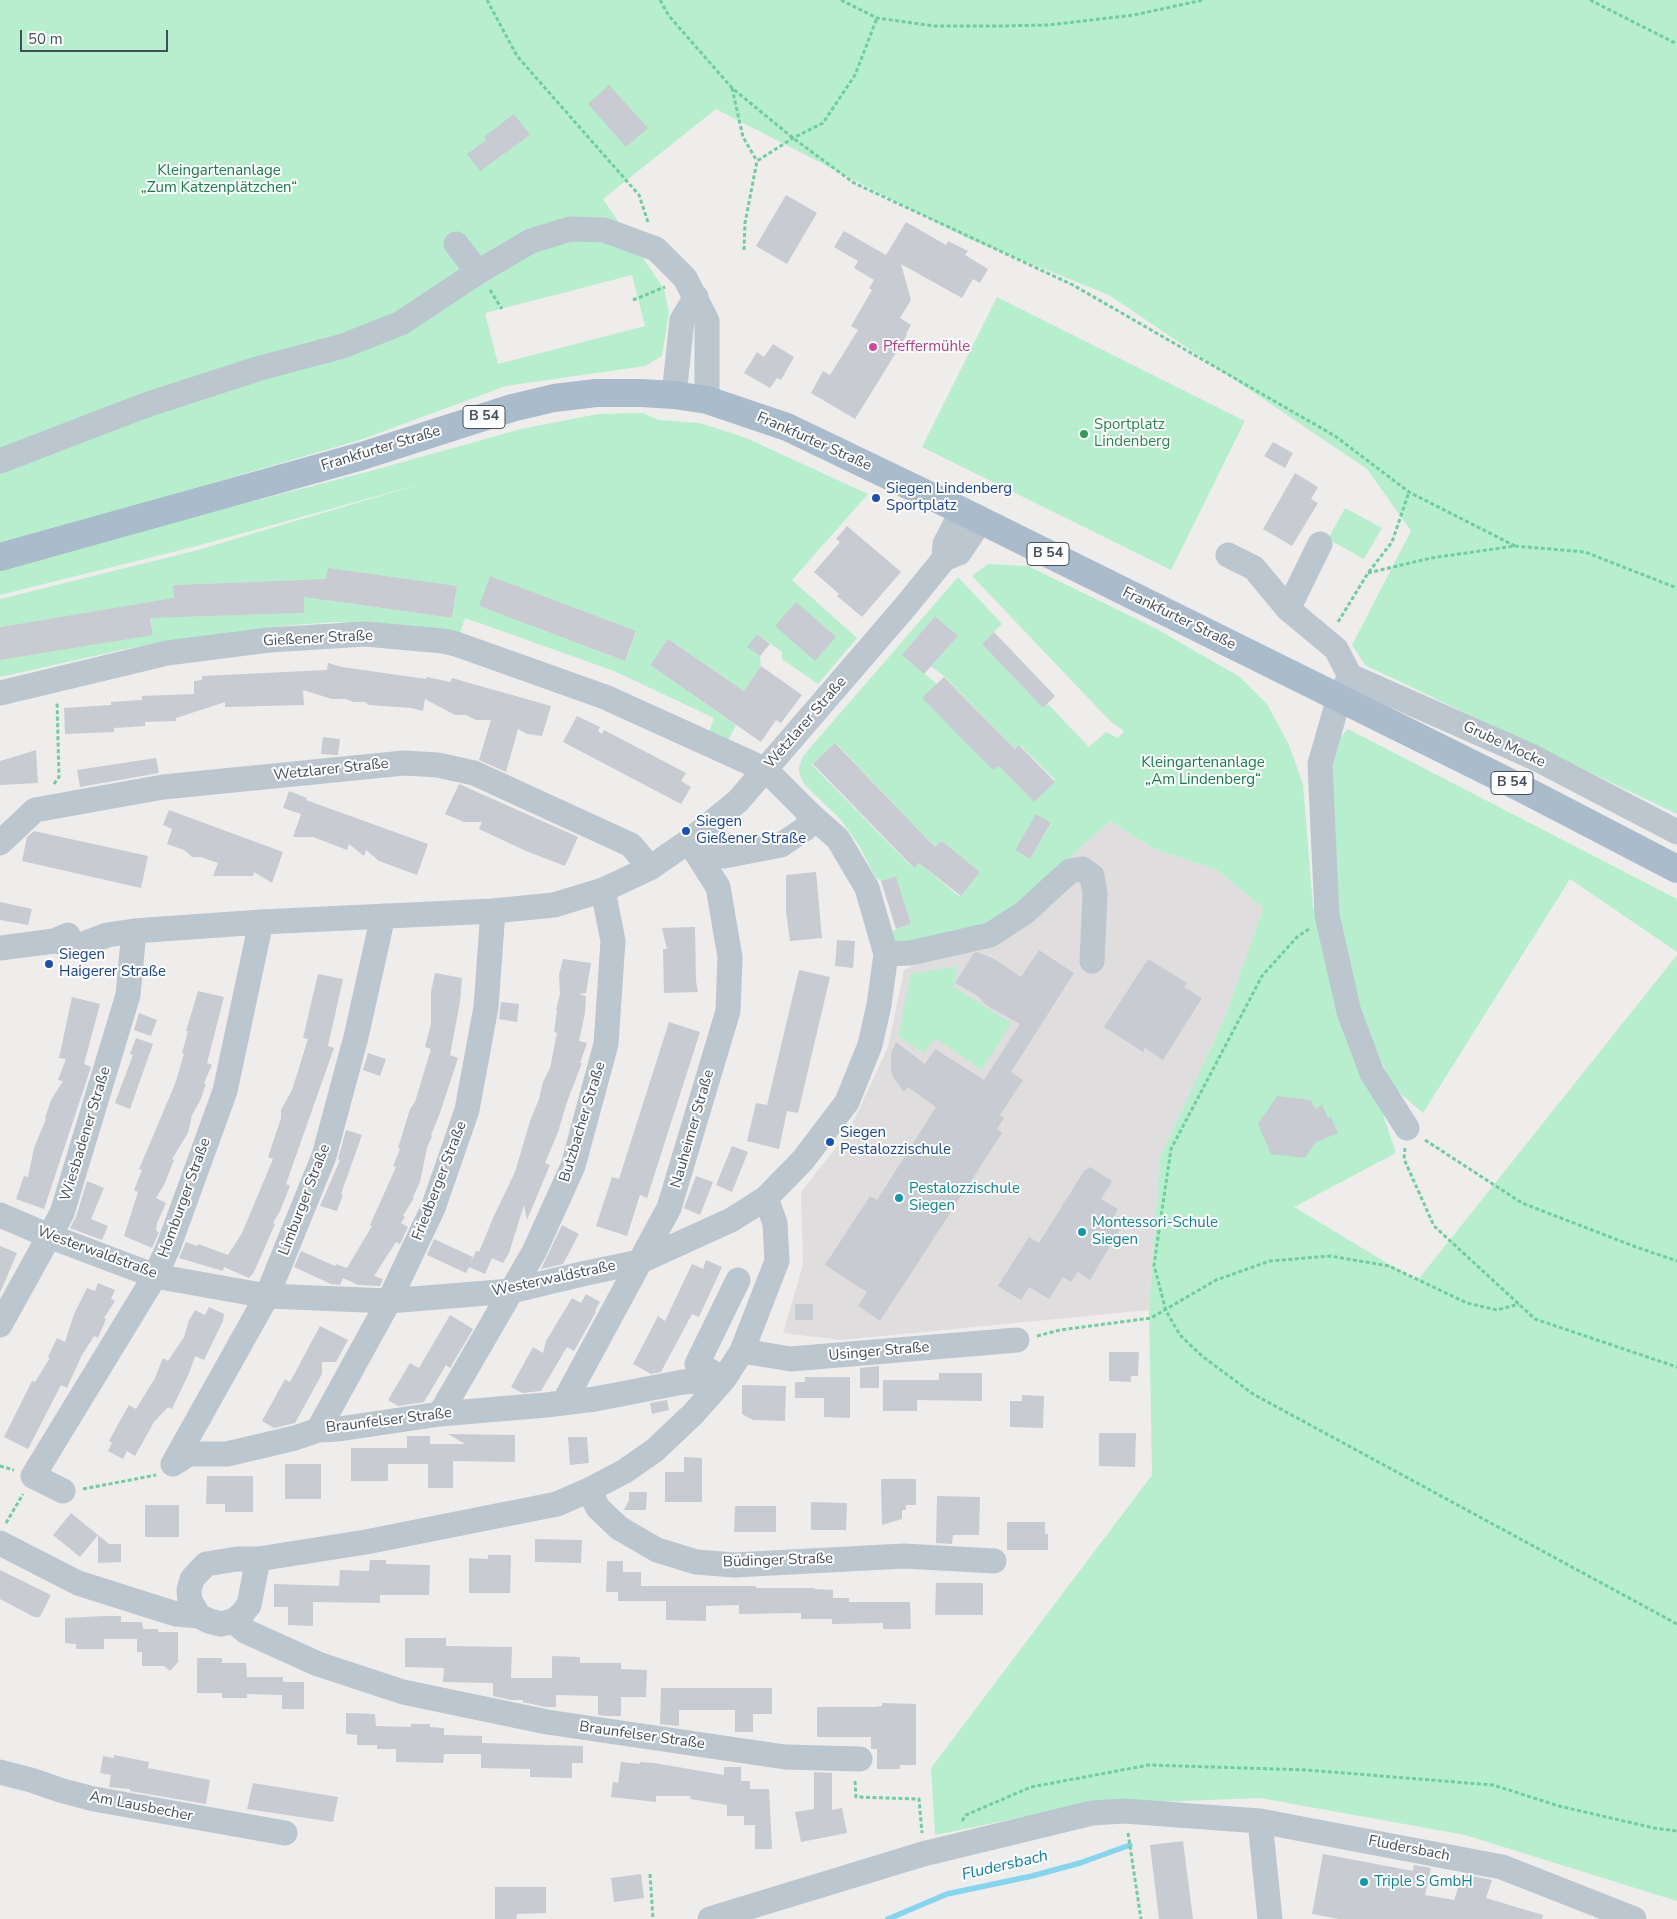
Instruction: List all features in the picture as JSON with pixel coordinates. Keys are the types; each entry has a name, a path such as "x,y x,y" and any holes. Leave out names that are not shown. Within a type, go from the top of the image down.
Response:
{"main road":[{"name":"Frankfurter Straße","path":"0,557 353,458 512,408 554,398 596,393 674,394 707,400 786,427 972,516 1344,687 1386,720 1534,794 1677,869"}],"street":[{"path":"0,461 146,405 257,368 343,346 401,324 478,272 531,241 570,229 604,230 656,249 691,288 707,320 707,400"},
{"path":"456,244 478,272"},
{"path":"674,394 682,320 691,288"},
{"name":"Wetzlarer Straße","path":"0,948 54,941 81,945 107,934 134,931 261,922 493,911 554,905 603,890 650,868 689,841 738,801 900,614 944,559 945,544 972,516"},
{"path":"1288,609 1320,544"},
{"path":"1228,555 1254,568 1288,609 1336,649 1344,687 1320,764 1328,916 1349,1012 1372,1073 1407,1128"},
{"name":"Gießener Straße","path":"0,693 167,653 269,640 365,634 433,640 456,644 605,697 766,770"},
{"name":"Grube Mocke","path":"1344,687 1534,757 1677,832"},
{"name":"Wetzlarer Straße","path":"0,843 35,810 163,787 404,763 438,765 474,773 631,845 650,868"},
{"name":"Westerwaldstraße","path":"0,1215 49,1236 155,1276 267,1296 389,1301 511,1291 639,1262 731,1220 766,1198 803,1160 847,1102 870,1045 879,1005 886,954 867,888 838,839 766,770"},
{"path":"689,841 724,856 781,845 806,828 811,815"},
{"name":"Nauheimer Straße","path":"564,1402 669,1208 728,1011 730,957 718,886 689,841"},
{"path":"886,954 910,953 990,935 1024,913 1070,871 1082,869 1092,876 1095,894 1092,961"},
{"name":"Butzbacher Straße","path":"440,1414 534,1252 573,1166 606,1044 612,941 603,890"},
{"name":"Friedberger Straße","path":"318,1430 389,1301 432,1208 467,1110 486,1007 493,911"},
{"name":"Limburger Straße","path":"173,1464 267,1296 324,1156 356,1037 383,916"},
{"name":"Homburger Straße","path":"33,1476 155,1276 168,1248 225,1091 261,922"},
{"name":"Wiesbadener Straße","path":"0,1325 62,1213 128,995 134,931"},
{"path":"199,1616 190,1601 189,1590 192,1579 206,1564 237,1559 258,1559 366,1542 557,1504 625,1471 655,1450 693,1414 724,1378 742,1351 777,1261 775,1223 766,1198"},
{"path":"724,1378 697,1364 738,1280"},
{"name":"Usinger Straße","path":"742,1351 791,1359 1017,1340"},
{"name":"Braunfelser Straße","path":"173,1464 189,1454 227,1454 295,1438 318,1430 440,1414 546,1406 595,1399 683,1382 724,1378"},
{"path":"33,1476 63,1491"},
{"name":"Büdinger Straße","path":"589,1490 598,1508 619,1528 657,1550 696,1562 734,1565 904,1556 994,1561"},
{"path":"2,1535 78,1583 176,1614 199,1616 221,1624 233,1621 249,1605 258,1559"},
{"name":"Braunfelser Straße","path":"233,1621 245,1631 318,1664 402,1692 547,1722 776,1755 860,1759"},
{"name":"Am Lausbecher","path":"0,1772 94,1799 285,1833"},
{"name":"Fludersbach","path":"710,1919 934,1851 1092,1813 1124,1811 1260,1821 1502,1867 1634,1919"},
{"path":"1260,1821 1270,1919"}],"path":[{"path":"487,0 518,56 639,195 656,249"},
{"path":"660,0 669,16 732,88 793,138 854,183 1081,290 1334,436 1409,492 1515,546"},
{"path":"841,0 877,18 934,26 1049,24 1134,15 1203,0"},
{"path":"1590,0 1677,44"},
{"path":"757,161 793,138 823,123 855,74 877,18"},
{"path":"732,88 743,137 757,161 744,223 744,250"},
{"path":"633,300 691,288"},
{"path":"1336,649 1335,627 1368,573 1392,542 1409,492"},
{"path":"1368,573 1431,558 1515,546 1585,552 1677,588"},
{"path":"57,710 59,777"},
{"path":"1328,916 1298,936 1262,976 1171,1149 1154,1265 1166,1311 1180,1336 1202,1356 1253,1394 1677,1624"},
{"path":"1677,1261 1522,1203 1407,1128 1404,1158 1434,1226 1534,1319 1677,1367"},
{"path":"1017,1340 1060,1330 1151,1318 1166,1311 1216,1280 1270,1262 1330,1256 1389,1266 1467,1302 1498,1310 1519,1304"},
{"path":"63,1491 162,1474 173,1464"},
{"path":"2,1535 33,1476"},
{"path":"934,1851 966,1815 1031,1787 1149,1765 1307,1770 1493,1785 1559,1806 1677,1831"},
{"path":"856,1797 919,1799 934,1851"},
{"path":"1124,1811 1141,1919"},
{"path":"650,1874 653,1919"}],"shaded area":[{"path":"1110,821 1154,849 1217,870 1263,908 1226,1015 1160,1157 1149,1310 841,1340 783,1333 803,1265 801,1192 849,1131 888,1047 904,970 991,928"}],"green space":[{"name":"Kleingartenanlage „Zum Katzenplätzchen“","path":"0,0 1677,0 1677,814 1365,665 1352,645 1411,531 1367,469 1109,295 967,238 716,109 603,199 664,289 669,312 662,356 645,366 506,386 360,440 0,545","holes":["632,275 645,326 498,364 485,313"]},
{"name":"Sportplatz Lindenberg","path":"997,297 1245,421 1171,570 922,447"},
{"path":"643,413 659,420 700,423 746,438 868,494 792,580 857,638 818,684 782,659 782,652 757,634 748,647 760,656 761,666 752,680 793,708 790,709 753,697 668,639 650,665 736,725 728,741 709,732 714,718 614,671 465,618 460,633 382,624 333,622 282,626 169,641 0,677 0,660 153,634 148,603 0,627 0,599 194,551 424,483 193,547 0,595 0,566 367,472 521,429 598,414","holes":["303,580 304,613 175,617 174,585","457,586 452,618 324,600","479,606 636,631 625,661"]},
{"path":"1345,508 1382,528 1364,559 1328,539"},
{"name":"Kleingartenanlage „Am Lindenberg“","path":"988,564 1028,566 1155,628 1240,677 1267,704 1289,745 1303,784 1313,907 1396,1153 1294,1207 1417,1281 1677,955 1677,1901 1465,1835 1260,1798 1082,1805 935,1835 931,1768 1152,1475 1149,1310 1160,1157 1226,1015 1263,908 1217,870 1154,849 1110,821 991,928 895,944 892,931 911,924 896,876 881,881 875,877 860,847 841,820 804,784 799,773 799,767 803,756 958,577 1002,624 982,644 1043,708 1048,704 1089,747 1106,732 1118,738 1124,731 1110,721 972,576","holes":["935,616 958,636 931,666 945,677 1015,749 1020,745 1055,780 1034,802 999,765 993,770 937,684 902,655","836,743 935,847 942,841 980,872 960,897 919,863 913,868 812,765","1036,815 1051,824 1030,859 1015,850"]},
{"path":"1348,729 1677,899 1677,952 1570,879 1423,1113 1394,1088 1366,1029 1338,918 1328,751"},
{"path":"957,966 954,987 1011,1023 982,1070 935,1038 924,1053 898,1036 911,974"}],"building":[{"path":"609,85 648,128 626,147 588,104"},
{"path":"514,114 530,135 480,171 467,154 486,140 484,137"},
{"path":"786,195 817,213 787,264 756,246"},
{"path":"906,222 946,245 948,241 968,251 965,255 988,269 980,283 973,279 962,298 901,264 911,300 900,318 911,325 907,335 855,419 811,393 823,371 830,375 858,330 851,326 872,290 869,288 874,280 854,268 858,261 834,247 844,231 886,255"},
{"path":"773,344 794,357 781,380 777,378 770,388 744,373 757,352 764,357"},
{"path":"1273,442 1293,453 1285,468 1264,456"},
{"path":"1295,473 1318,487 1311,499 1318,503 1292,546 1263,529"},
{"path":"847,526 901,572 862,617 837,596 839,594 814,572 840,542 836,539"},
{"path":"328,568 457,586 452,618 304,597 304,613 150,618 153,635 0,660 0,627 174,598 173,585 326,579"},
{"path":"490,576 636,631 625,661 479,606"},
{"path":"796,602 836,637 815,661 775,626"},
{"path":"935,616 958,636 924,674 902,655"},
{"path":"994,632 1055,696 1043,708 982,644"},
{"path":"757,634 770,644 760,656 747,647"},
{"path":"668,639 744,691 761,666 802,695 781,723 776,720 761,742 650,665"},
{"path":"328,663 342,667 426,679 427,677 450,682 452,678 551,706 542,736 527,734 518,729 506,772 479,760 491,720 476,720 466,715 455,715 425,699 423,711 411,708 369,705 365,702 353,702 346,699 332,699 303,690 304,705 225,707 225,702 176,718 176,721 145,722 145,726 114,728 114,732 65,734 64,708 111,705 111,702 142,700 142,696 194,694 194,681 202,680 202,676 327,670"},
{"path":"944,677 1015,749 1019,745 1055,782 1034,802 999,766 993,770 922,698"},
{"path":"577,716 600,727 598,731 602,734 604,730 686,773 681,781 691,787 681,804 563,742"},
{"path":"323,737 340,739 338,755 321,754"},
{"path":"835,743 935,847 942,841 980,872 961,896 919,863 914,868 813,764"},
{"path":"36,750 38,783 0,785 0,761"},
{"path":"156,758 159,773 80,787 77,770"},
{"path":"459,784 578,837 565,866 526,851 479,829 482,822 464,822 445,814"},
{"path":"289,791 307,798 306,800 428,844 417,875 379,861 366,850 364,856 349,844 347,850 313,837 293,837 301,814 283,808"},
{"path":"169,810 283,852 272,883 254,872 253,876 213,876 218,863 201,857 192,857 184,850 167,844 172,829 163,825"},
{"path":"1036,814 1051,823 1030,859 1015,850"},
{"path":"34,831 148,856 141,888 22,861 27,837"},
{"path":"816,872 822,938 790,941 786,912 786,875"},
{"path":"896,876 911,924 896,929 881,881"},
{"path":"0,902 32,909 28,925 0,920"},
{"path":"695,927 698,992 664,993 663,949 667,949 662,928"},
{"path":"837,940 855,941 853,968 835,966"},
{"path":"1039,950 1074,973 1011,1072 1023,1080 1000,1115 1004,1118 997,1129 1002,1133 880,1321 858,1306 867,1292 825,1265 870,1196 877,1200 936,1107 908,1087 904,1092 893,1077 891,1053 896,1042 925,1064 935,1049 984,1080 1020,1024 986,1005 978,996 955,983 974,953 978,952 994,959 1021,977"},
{"path":"563,959 591,963 586,993 579,994 586,996 585,1013 579,1041 587,1043 580,1063 582,1063 545,1163 550,1165 527,1220 524,1205 509,1253 503,1263 492,1258 485,1274 469,1267 466,1273 427,1255 434,1239 473,1257 470,1265 476,1251 479,1252 515,1172 543,1082 550,1068 557,1033 554,1032 560,994 559,975"},
{"path":"1148,959 1187,983 1184,987 1202,998 1163,1060 1145,1048 1143,1052 1104,1027"},
{"path":"799,970 830,977 798,1113 787,1111 779,1149 747,1141 756,1103 767,1105"},
{"path":"435,973 462,978 460,1002 450,1055 458,1058 427,1148 420,1182 414,1198 403,1216 405,1217 401,1223 408,1227 400,1244 396,1242 374,1276 383,1279 380,1286 358,1285 343,1278 340,1285 331,1284 294,1267 301,1251 335,1266 336,1264 347,1268 372,1226 370,1225 396,1167 393,1166 400,1149 398,1148 410,1109 415,1102 431,1049 425,1047 431,1024 431,992"},
{"path":"318,974 343,979 328,1046 334,1048 286,1184 290,1186 254,1272 249,1278 224,1267 223,1271 179,1258 186,1242 197,1246 198,1244 228,1255 242,1233 273,1159 268,1157 281,1118 281,1110 292,1090 308,1039 303,1038"},
{"path":"198,991 224,997 207,1063 212,1065 204,1083 206,1084 200,1101 192,1115 188,1133 172,1159 174,1160 164,1185 156,1198 166,1203 157,1223 156,1231 159,1232 152,1248 124,1236 138,1192 134,1190 142,1170 139,1169 175,1084 184,1054 182,1053 188,1031 186,1031"},
{"path":"72,997 100,1004 84,1064 91,1067 44,1209 16,1199 24,1176 28,1177 34,1148 46,1119 51,1100 63,1081 58,1080 66,1059 59,1058"},
{"path":"501,1002 519,1004 517,1022 499,1019"},
{"path":"139,1013 157,1020 151,1036 134,1030"},
{"path":"669,1022 700,1032 647,1198 640,1195 627,1236 596,1226 612,1177 619,1179"},
{"path":"136,1038 153,1044 130,1109 115,1103 133,1055 130,1054"},
{"path":"368,1053 386,1059 380,1076 363,1070"},
{"path":"1277,1096 1311,1100 1315,1109 1322,1105 1328,1118 1331,1117 1338,1133 1316,1142 1305,1158 1271,1154 1258,1124"},
{"path":"346,1130 362,1135 341,1194 343,1195 337,1211 320,1206 340,1160 338,1159"},
{"path":"732,1146 748,1152 732,1192 716,1185"},
{"name":"Montessori-Schule Siegen","path":"1090,1167 1112,1181 1101,1199 1118,1209 1112,1220 1122,1226 1090,1280 1078,1272 1071,1282 1063,1277 1049,1299 1029,1287 1021,1300 998,1286 1029,1237 1039,1243 1084,1171"},
{"path":"696,1176 713,1182 700,1215 684,1208"},
{"path":"87,1181 104,1188 91,1219 108,1226 102,1240 70,1228 76,1217"},
{"path":"562,1225 579,1234 563,1264 541,1269"},
{"path":"0,1246 17,1253 0,1293"},
{"path":"706,1260 722,1267 699,1317 692,1314 661,1372 651,1374 633,1364 658,1316 665,1321 692,1264 703,1269"},
{"path":"98,1283 115,1290 111,1299 115,1301 104,1318 106,1319 98,1338 94,1336 81,1357 67,1388 61,1385 28,1449 4,1437 32,1381 35,1382 50,1358 48,1357 57,1338 65,1342 74,1314 87,1288 95,1291"},
{"path":"586,1294 600,1302 574,1351 567,1347 541,1391 522,1393 511,1387 533,1347 543,1353 546,1341 572,1298 581,1303"},
{"path":"795,1304 813,1304 813,1320 795,1320"},
{"path":"209,1307 224,1314 223,1321 204,1360 195,1356 172,1409 168,1407 154,1422 135,1456 127,1451 123,1459 108,1451 112,1443 109,1441 129,1405 136,1409 155,1378 163,1358 168,1361 184,1337 189,1320 195,1310 205,1315"},
{"path":"450,1315 473,1329 450,1368 446,1365 424,1402 398,1406 388,1400 410,1363 419,1368"},
{"path":"320,1326 348,1340 336,1362 322,1362 322,1374 295,1423 274,1428 262,1421 285,1379 290,1382"},
{"path":"1109,1352 1139,1352 1138,1376 1131,1376 1131,1382 1109,1381"},
{"path":"879,1366 879,1388 860,1388 860,1368"},
{"path":"939,1373 982,1373 982,1401 917,1400 917,1411 883,1411 883,1380 939,1380"},
{"path":"805,1377 850,1377 850,1418 824,1417 824,1398 795,1398 795,1382 805,1382"},
{"path":"742,1385 786,1386 785,1421 753,1420 742,1414"},
{"path":"1022,1395 1044,1396 1043,1428 1010,1427 1010,1401 1022,1401"},
{"path":"667,1400 669,1410 652,1414 650,1403"},
{"path":"1099,1433 1136,1433 1135,1467 1099,1466"},
{"path":"448,1434 515,1435 515,1462 453,1461 453,1488 428,1488 428,1464 388,1464 388,1481 351,1481 351,1448 407,1448 407,1436 430,1436 430,1444 465,1444"},
{"path":"568,1437 587,1437 589,1463 570,1465"},
{"path":"684,1457 702,1458 702,1502 665,1502 665,1472 684,1472"},
{"path":"285,1464 321,1464 321,1499 285,1499"},
{"path":"207,1476 253,1476 253,1512 225,1512 225,1504 206,1504"},
{"path":"881,1479 916,1479 916,1505 906,1505 906,1510 902,1510 902,1519 882,1525"},
{"path":"629,1492 647,1492 646,1510 624,1510 629,1500"},
{"path":"937,1496 980,1497 979,1535 953,1535 952,1544 936,1543"},
{"path":"811,1502 847,1503 846,1530 811,1530"},
{"path":"145,1505 179,1505 179,1537 145,1537"},
{"path":"735,1506 776,1506 776,1532 734,1532"},
{"path":"71,1513 98,1535 80,1557 53,1535"},
{"path":"1007,1522 1045,1522 1045,1534 1048,1534 1048,1550 1007,1550"},
{"path":"98,1535 109,1544 121,1544 121,1562 98,1563"},
{"path":"535,1539 582,1540 581,1563 535,1562"},
{"path":"488,1555 511,1555 510,1593 469,1593 469,1558 488,1559"},
{"path":"370,1560 386,1560 386,1564 430,1565 429,1595 380,1595 380,1603 313,1602 313,1626 288,1625 288,1607 274,1607 274,1584 339,1586 340,1570 369,1571"},
{"path":"607,1561 623,1561 623,1572 641,1572 641,1586 815,1588 833,1590 833,1598 849,1598 849,1602 910,1602 911,1629 883,1629 883,1623 832,1624 832,1619 801,1619 801,1613 739,1614 739,1605 706,1606 706,1621 666,1620 666,1601 618,1601 618,1592 606,1592"},
{"path":"0,1570 51,1595 40,1617 34,1617 0,1599"},
{"path":"936,1583 983,1583 983,1615 935,1615"},
{"path":"121,1616 121,1622 142,1622 143,1629 158,1629 159,1632 178,1632 178,1662 170,1671 164,1666 142,1666 142,1652 137,1652 137,1639 104,1639 104,1649 76,1649 76,1644 65,1643 65,1618"},
{"path":"405,1638 446,1638 446,1646 512,1647 511,1678 552,1678 552,1656 580,1657 580,1663 621,1663 621,1669 647,1670 646,1697 621,1697 621,1716 607,1716 598,1715 598,1696 556,1695 556,1707 545,1707 523,1702 523,1700 511,1700 493,1696 493,1683 443,1682 444,1668 405,1667"},
{"path":"197,1658 222,1658 222,1663 246,1663 247,1677 283,1677 283,1682 304,1682 304,1709 282,1709 282,1695 247,1694 247,1698 222,1698 222,1693 197,1693"},
{"path":"661,1688 772,1688 772,1714 753,1714 753,1732 735,1732 735,1710 679,1710 679,1726 660,1724"},
{"path":"882,1703 916,1704 916,1765 900,1765 900,1769 877,1769 877,1749 871,1749 871,1737 817,1737 817,1707 875,1707 882,1706"},
{"path":"346,1713 375,1714 376,1726 411,1727 411,1724 430,1724 430,1727 444,1728 444,1735 482,1736 482,1743 583,1746 583,1763 572,1763 572,1778 530,1777 530,1769 481,1768 481,1754 444,1754 443,1763 396,1762 396,1749 377,1749 377,1745 357,1745 357,1735 346,1734"},
{"path":"114,1755 149,1762 148,1768 210,1780 206,1804 130,1791 130,1789 109,1787 111,1775 100,1773 103,1756 114,1758"},
{"path":"621,1762 654,1763 724,1775 724,1767 741,1767 741,1781 750,1781 750,1789 769,1789 772,1849 755,1849 755,1825 744,1825 744,1816 727,1816 727,1805 690,1799 691,1796 656,1796 656,1802 611,1797 613,1782 618,1783"},
{"path":"814,1772 832,1773 832,1810 842,1808 847,1833 801,1842 795,1812 814,1809"},
{"path":"253,1783 338,1797 333,1822 247,1809"},
{"path":"1183,1841 1193,1919 1159,1919 1150,1845"},
{"path":"1323,1854 1413,1871 1414,1865 1431,1868 1425,1895 1454,1900 1463,1874 1492,1880 1486,1898 1543,1915 1542,1919 1339,1919 1312,1914"},
{"path":"641,1874 644,1898 614,1902 611,1878"},
{"path":"495,1887 546,1887 546,1913 517,1914 516,1919 495,1919"}],"waterway":[{"name":"Fludersbach","path":"888,1919 947,1894 1032,1876 1080,1863 1130,1845"}],"place":[{"name":"Pfeffermühle","path":"873,347"},
{"name":"Sportplatz Lindenberg","path":"1084,434"},
{"name":"Siegen Lindenberg Sportplatz","path":"876,498"},
{"name":"Siegen Gießener Straße","path":"686,831"},
{"name":"Siegen Haigerer Straße","path":"49,964"},
{"name":"Siegen Pestalozzischule","path":"830,1142"},
{"name":"Pestalozzischule Siegen","path":"899,1198"},
{"name":"Montessori-Schule Siegen","path":"1082,1232"},
{"name":"Triple S GmbH","path":"1364,1882"}]}
